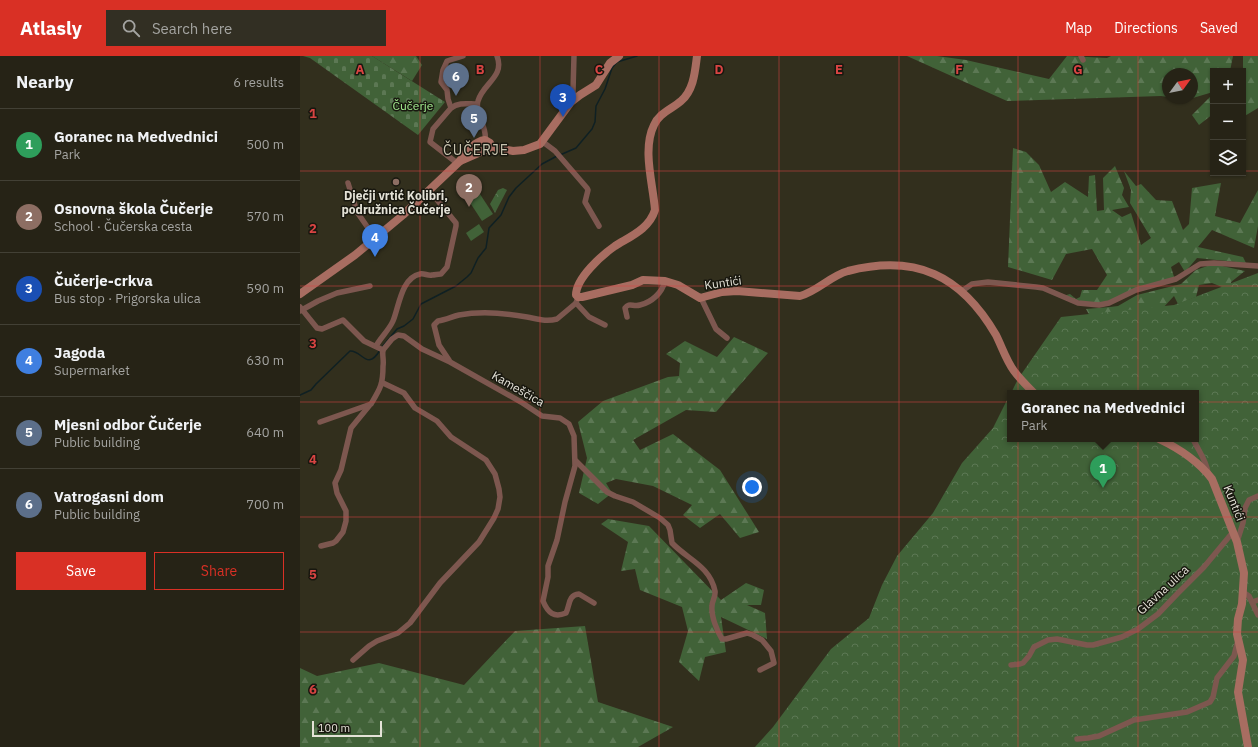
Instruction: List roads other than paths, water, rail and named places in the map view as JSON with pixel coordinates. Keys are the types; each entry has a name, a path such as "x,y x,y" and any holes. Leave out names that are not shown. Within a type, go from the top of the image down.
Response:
{"street":[{"path":"451,108 447,90 441,82 443,70 447,61 463,56"},
{"path":"485,140 486,134 477,104 480,93 498,73 499,61 497,56"},
{"path":"574,56 574,99"},
{"path":"605,326 589,317 577,300 576,292 585,274 614,247 642,230 652,217 655,210 649,152 654,125 664,112 683,100 688,93 693,82 697,56"},
{"path":"458,162 492,147 513,151 524,150 535,147 543,142 574,99 596,85 616,58"},
{"path":"458,162 430,142 433,129 451,108 458,104 477,104"},
{"path":"485,140 490,143 492,147"},
{"path":"300,294 355,255 403,215 430,190 464,154 479,142 485,140"},
{"path":"543,142 559,155 587,188 588,190 585,202 600,226"},
{"path":"348,183 357,212 375,238"},
{"path":"321,546 333,543 343,532 346,521 346,512 337,493 335,483 341,470 351,428 370,404 383,383 384,359 380,348 393,320 405,286 420,274 432,276 441,274 446,267 456,223 430,190"},
{"path":"962,291 972,284 988,282 1044,288 1078,303 1099,305 1109,303 1136,290 1176,279 1200,264 1214,263 1258,266"},
{"name":"Kuntići","path":"577,300 632,285 643,280 665,281 678,285 695,296 701,298 722,292 737,291 800,296 817,289 842,273 881,266 918,268 947,281 962,291 984,317 996,336 1013,370 1031,390"},
{"path":"627,317 626,306 630,304 640,305 651,300 662,290 665,281"},
{"path":"370,286 333,294 301,309 317,328 322,329 343,320 364,341 380,348"},
{"path":"701,298 716,329 727,338"},
{"name":"Kameščica","path":"450,362 438,345 434,329 434,325 438,321 467,314 497,313 517,315 541,321 549,321 557,319 577,300"},
{"name":"Kameščica","path":"380,348 400,335 408,338 422,349 450,362 521,402 542,416 560,418 570,424 574,436 576,461 560,526 548,566 548,577 543,601 551,614 555,616 566,613 571,597 575,594 579,594 594,603"},
{"path":"353,660 368,646 398,633 410,623 440,583 479,542 494,518 498,509 500,497 495,474 486,460 451,437 437,421 415,408 404,393 383,383"},
{"path":"320,422 370,404"},
{"name":"Kuntići","path":"1164,442 1184,454 1208,473 1212,479 1237,542"},
{"name":"Kuntići","path":"1194,442 1208,469 1208,473"},
{"path":"576,461 607,492 633,502 660,518 668,525 672,543 700,564 712,582 715,592 712,606 713,614 722,639 747,634 762,640 771,651 774,663 760,670"},
{"path":"1248,747 1238,692 1243,660 1237,634 1238,620 1242,604 1244,572 1237,542 1243,523 1245,508 1249,500 1258,496"},
{"name":"Glavna ulica","path":"1011,666 1023,663 1034,647 1048,640 1057,639 1093,645 1122,637 1138,629 1158,614 1204,567 1233,532"},
{"path":"1243,592 1255,601 1258,615"},
{"path":"1077,739 1099,736 1109,730 1138,719 1187,712 1210,702 1213,697 1217,678 1234,656 1237,644 1239,643"}],"waterway":[{"name":"Čučerje","path":"560,155 576,148 592,129 595,122 596,106 605,89 612,68 617,62 637,56"},
{"name":"Čučerje","path":"382,347 397,329 413,319 421,304 456,286 471,273 478,258 486,248 489,228 501,215 509,197 516,188 542,164 557,156"},
{"name":"Čučerje","path":"300,395 311,390 350,351 368,360 372,359 380,350"}],"place":[{"name":"Vatrogasni dom","path":"456,96"},
{"name":"Čučerje-crkva","path":"563,117"},
{"name":"Mjesni odbor Čučerje","path":"474,138"},
{"name":"Dječji vrtić Kolibri, podružnica Čučerje","path":"396,182"},
{"name":"Osnovna škola Čučerje","path":"469,207"},
{"name":"Jagoda","path":"375,257"},
{"name":"Goranec na Medvednici","path":"1103,488"}],"district":[{"name":"ČUČERJE","path":"476,150"}]}
